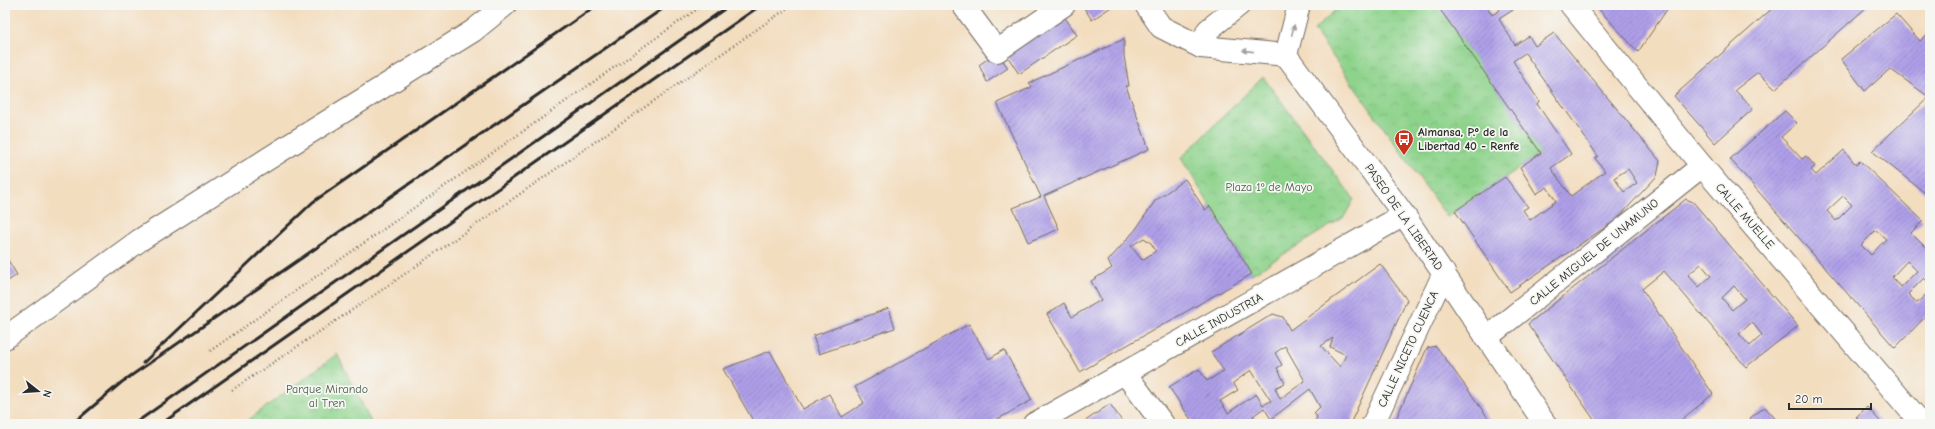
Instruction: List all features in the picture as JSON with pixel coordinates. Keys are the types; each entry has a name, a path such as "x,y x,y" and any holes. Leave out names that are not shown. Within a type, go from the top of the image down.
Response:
{"street":[{"path":"5,338 140,240 473,31 505,5"},
{"path":"963,5 997,51 1064,5"},
{"path":"1146,5 1161,27 1201,47 1286,55 1299,5"},
{"path":"1201,47 1208,30 1239,5"},
{"name":"CALLE MUELLE","path":"1573,6 1702,166 1922,424"},
{"name":"PASEO DE LA LIBERTAD","path":"1286,55 1404,215 1545,424"},
{"name":"CALLE MIGUEL DE UNAMUNO","path":"1486,338 1702,166"},
{"name":"CALLE INDUSTRIA","path":"1034,424 1404,215"},
{"name":"CALLE NICETO CUENCA","path":"1373,424 1444,273"},
{"path":"1125,373 1164,424"}],"path":[{"path":"210,351 703,5"},
{"path":"232,390 373,296 792,5"}],"green space":[{"path":"1341,5 1438,5 1541,153 1447,217 1314,30"},
{"name":"Plaza 1º de Mayo","path":"1263,77 1354,199 1344,217 1252,274 1181,158"},
{"name":"Parque Mirando al Tren","path":"337,354 372,424 243,424"}],"building":[{"path":"1082,5 1114,5 1092,20"},
{"path":"1437,5 1486,5 1492,15 1500,10 1497,5 1510,5 1513,10 1499,19 1515,45 1529,36 1535,46 1554,33 1660,161 1657,176 1616,220 1510,292 1455,211 1505,177 1528,207 1523,210 1530,220 1556,201 1547,187 1536,194 1520,167 1541,153","holes":["1525,53 1598,156 1595,158 1605,171 1571,196 1551,168 1571,154 1537,104 1539,101 1513,61","1628,169 1637,183 1624,192 1614,178"]},
{"path":"1595,5 1670,5 1638,52"},
{"path":"1776,5 1869,5 1775,89 1758,72 1735,90 1753,109 1715,143 1674,96"},
{"path":"1059,9 1077,35 1019,74 1002,48"},
{"path":"1896,14 1920,41 1930,32 1930,197 1872,151 1929,97 1890,69 1865,91 1841,59"},
{"path":"1124,39 1124,56 1129,86 1126,86 1149,149 1044,196 1059,229 1028,242 1013,208 1041,197 997,103 1032,87 1029,83"},
{"path":"997,52 1008,68 987,82 979,65"},
{"path":"1785,111 1797,123 1781,137 1802,159 1806,156 1815,166 1811,170 1816,175 1844,150 1856,165 1860,161 1923,221 1911,233 1930,252 1930,284 1924,278 1908,294 1917,303 1930,291 1930,312 1895,348 1730,159","holes":["1843,196 1852,205 1836,221 1827,211","1876,230 1886,239 1871,255 1861,245","1907,261 1917,271 1901,287 1892,277"]},
{"path":"1185,179 1205,210 1210,206 1252,274 1080,372 1047,314 1064,303 1072,317 1101,300 1091,281 1112,268 1108,261 1136,229 1155,201","holes":["1144,238 1151,243 1156,251 1142,260 1131,246"]},
{"path":"1686,199 1693,202 1798,326 1746,367 1664,271 1642,289 1713,394 1676,424 1597,424 1528,324","holes":["1701,264 1711,276 1699,287 1688,275","1734,286 1745,299 1732,310 1722,298","1752,322 1762,335 1750,346 1739,334"]},
{"path":"5,255 17,275 5,283"},
{"path":"1380,264 1407,300 1350,424 1314,424 1317,417 1314,413 1320,407 1310,389 1271,419 1264,408 1253,416 1259,424 1194,424 1169,387 1199,369 1207,381 1224,371 1211,352 1273,314 1283,317 1290,330","holes":["1333,338 1330,347 1346,355 1340,367 1321,346","1285,346 1305,381 1280,399 1275,388 1285,383 1277,368 1282,365 1275,353","1251,370 1271,401 1263,405 1256,394 1228,413 1220,401 1238,390 1233,383"]},
{"path":"889,308 895,328 819,354 813,336"},
{"path":"969,324 989,359 1004,350 1032,400 989,424 755,424 723,369 770,351 803,409 829,394 842,417 864,403 855,387"},
{"path":"1436,346 1492,424 1394,424 1427,348"},
{"path":"1110,404 1124,424 1081,424"},
{"path":"1765,407 1780,424 1755,424 1750,418"},
{"path":"1867,407 1882,424 1863,424 1856,417"}],"railway":[{"path":"143,363 313,202 597,5"},
{"path":"72,424 122,382 668,5"},
{"path":"134,424 730,5"},
{"path":"161,424 761,5"}],"place":[{"name":"Almansa, P.º de la Libertad 40 - Renfe","path":"1404,156"}]}
